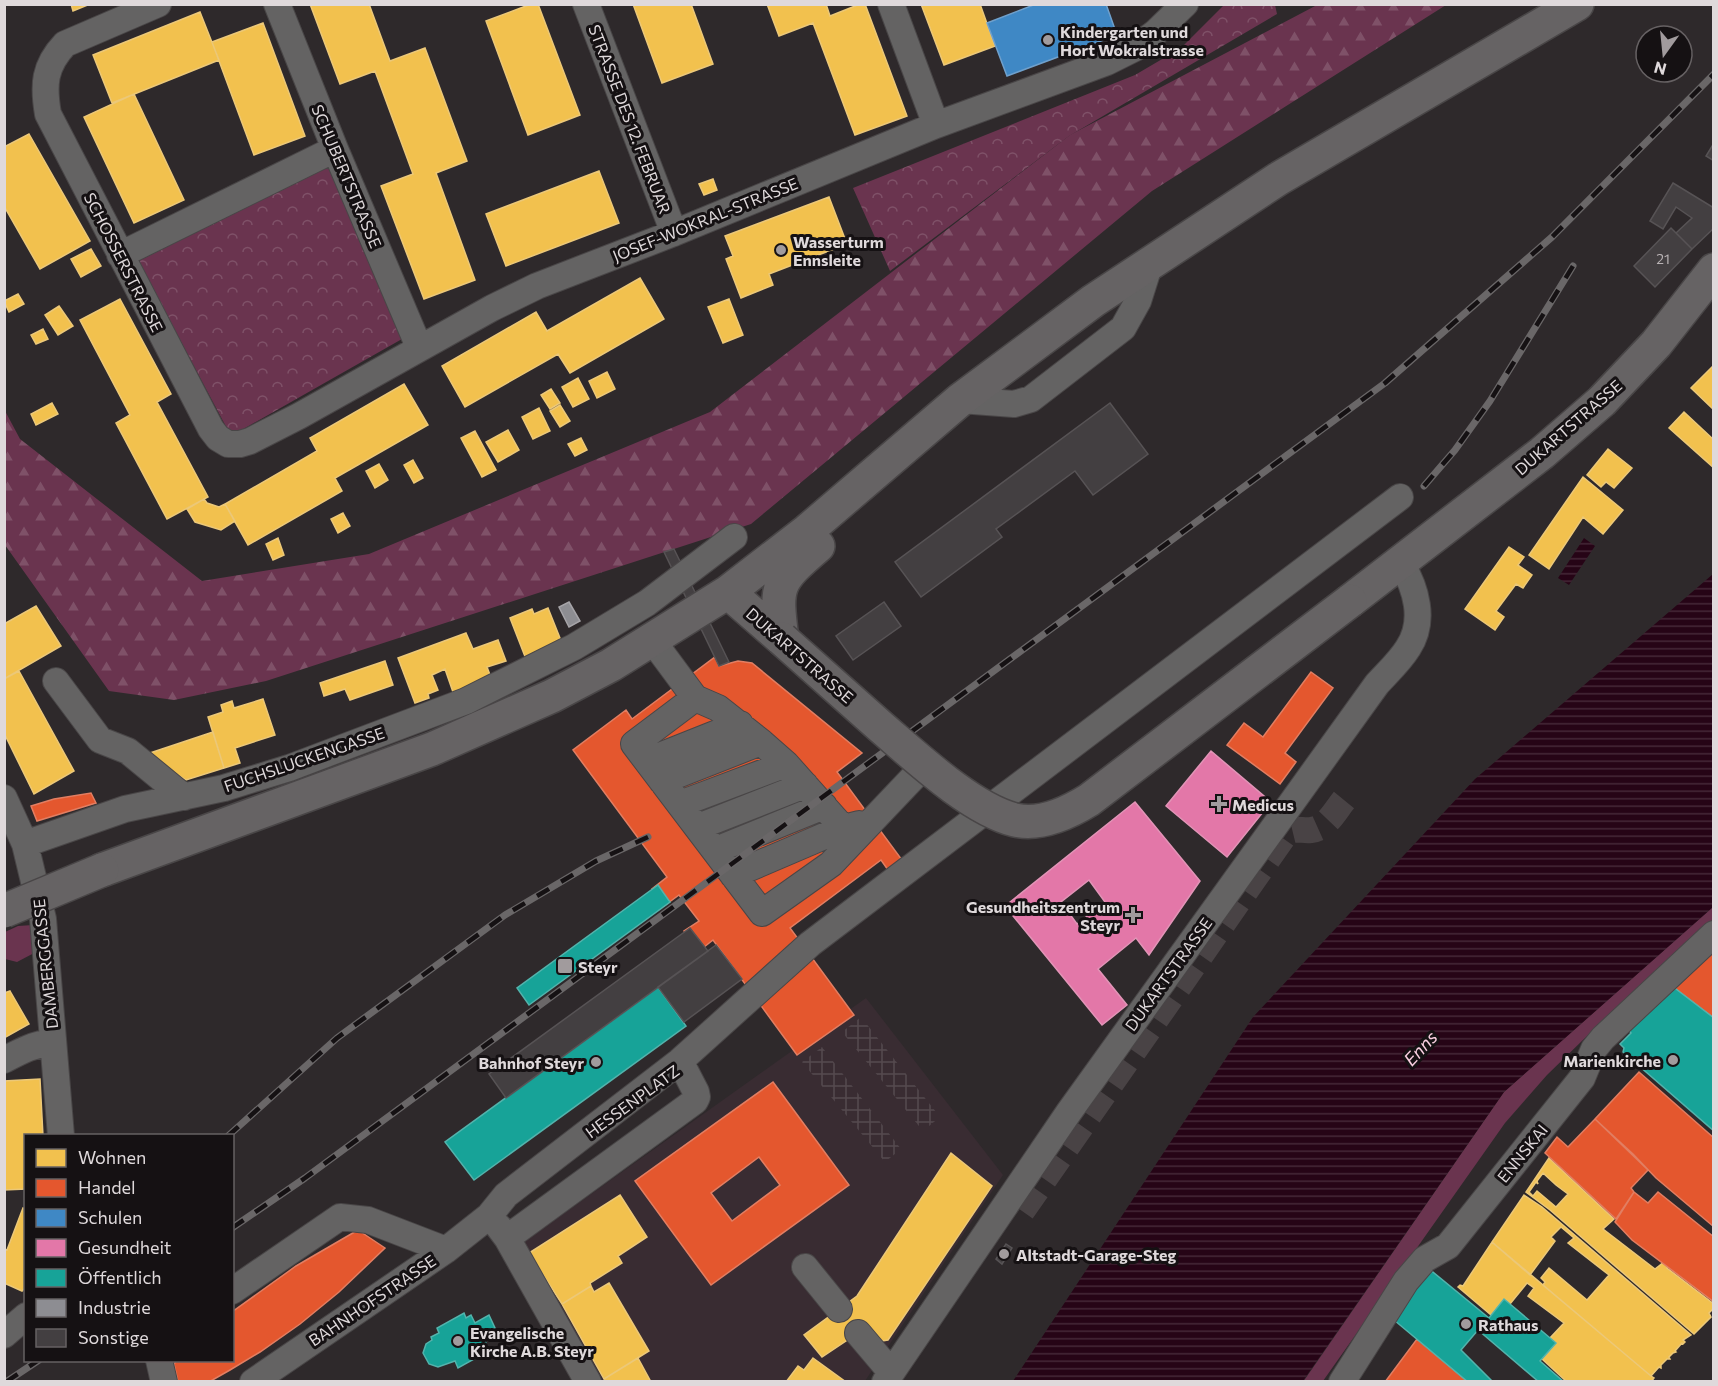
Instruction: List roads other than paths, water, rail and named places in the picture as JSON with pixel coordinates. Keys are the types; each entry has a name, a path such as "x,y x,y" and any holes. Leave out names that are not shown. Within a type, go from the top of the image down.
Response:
{"main road":[{"path":"4,911 102,870 432,749 552,696 611,665 728,592 807,531 960,400 1048,333 1150,263 1278,178 1577,4"},
{"name":"DUKARTSTRASSE","path":"728,592 925,765 978,803 1017,820 1034,821 1063,814 1089,800 1120,777 1542,453 1602,401 1656,344 1713,270"},
{"path":"782,639 778,598 783,582 791,569 857,513 875,473"}],"street":[{"name":"SCHOSSERSTRASSE","path":"158,4 65,44 55,54 47,70 44,93 48,114 211,429 218,438 228,444"},
{"name":"SCHUBERTSTRASSE","path":"277,4 334,149 419,347"},
{"name":"STRASSE DES 12. FEBRUAR","path":"586,4 674,233"},
{"path":"891,4 936,125"},
{"name":"JOSEF-WOKRAL-STRASSE","path":"228,444 240,444 260,436 419,347 537,286 674,233 936,125 1107,62 1134,48 1155,33 1185,4"},
{"path":"120,255 334,149"},
{"path":"960,400 1014,404 1031,399 1123,328 1138,301 1150,263"},
{"path":"680,1061 810,944 1400,497"},
{"name":"FUCHSLUCKENGASSE","path":"25,844 125,809 184,797 289,768 466,701 574,647 647,603 734,537"},
{"name":"DUKARTSTRASSE","path":"888,1377 1069,1112 1377,684 1409,647 1416,631 1418,613 1415,593 1401,563"},
{"path":"652,640 695,698 718,708 761,742 786,765 843,828"},
{"path":"56,681 100,740 128,751 184,797"},
{"path":"695,698 634,744 762,913 831,864 925,765"},
{"path":"647,761 740,724"},
{"path":"662,782 761,742"},
{"path":"680,804 786,765"},
{"path":"698,827 805,785"},
{"name":"DAMBERGGASSE","path":"4,798 25,844 43,919 61,1134"},
{"path":"716,850 824,807"},
{"path":"733,875 843,828 874,820"},
{"name":"ENNSKAI","path":"1342,1382 1406,1281 1425,1259 1448,1246 1582,1078 1594,1049 1603,1038 1713,934"},
{"path":"4,1060 39,1043 53,1042"},
{"name":"HESSENPLATZ","path":"489,1216 507,1195 680,1061 696,1092 695,1101 507,1238"},
{"path":"489,1216 507,1238 588,1382"},
{"name":"BAHNHOFSTRASSE","path":"253,1382 446,1250 489,1216"},
{"path":"234,1290 340,1217 368,1220 446,1250"},
{"path":"805,1267 839,1309"},
{"path":"4,1335 24,1318"},
{"path":"858,1333 888,1377"},
{"path":"159,1362 164,1382"}],"water":[{"path":"1584,538 1595,546 1569,585 1558,578"},
{"name":"Enns","path":"1713,574 1713,907 1504,1092 1303,1381 1013,1381 1253,1017 1475,779"}],"tunnel":[{"path":"1022,1211 1286,833 1295,830 1317,829 1330,818 1344,800"}],"railway":[{"path":"234,1227 305,1178 1385,383 1552,237 1714,74"},
{"path":"1424,486 1455,450 1490,401 1573,266"},
{"path":"230,1134 337,1038 505,915 596,861 648,837"},
{"path":"6,1382 36,1362"}],"place":[{"name":"Kindergarten und Hort Wokralstrasse","path":"1048,40"},
{"name":"Wasserturm Ennsleite","path":"781,250"},
{"name":"Medicus","path":"1219,804"},
{"name":"Gesundheitszentrum Steyr","path":"1133,915"},
{"name":"Steyr","path":"565,966"},
{"name":"Marienkirche","path":"1673,1060"},
{"name":"Bahnhof Steyr","path":"596,1062"},
{"name":"Altstadt-Garage-Steg","path":"1004,1254"},
{"name":"Rathaus","path":"1466,1324"},
{"name":"Evangelische Kirche A.B. Steyr","path":"458,1341"}]}
